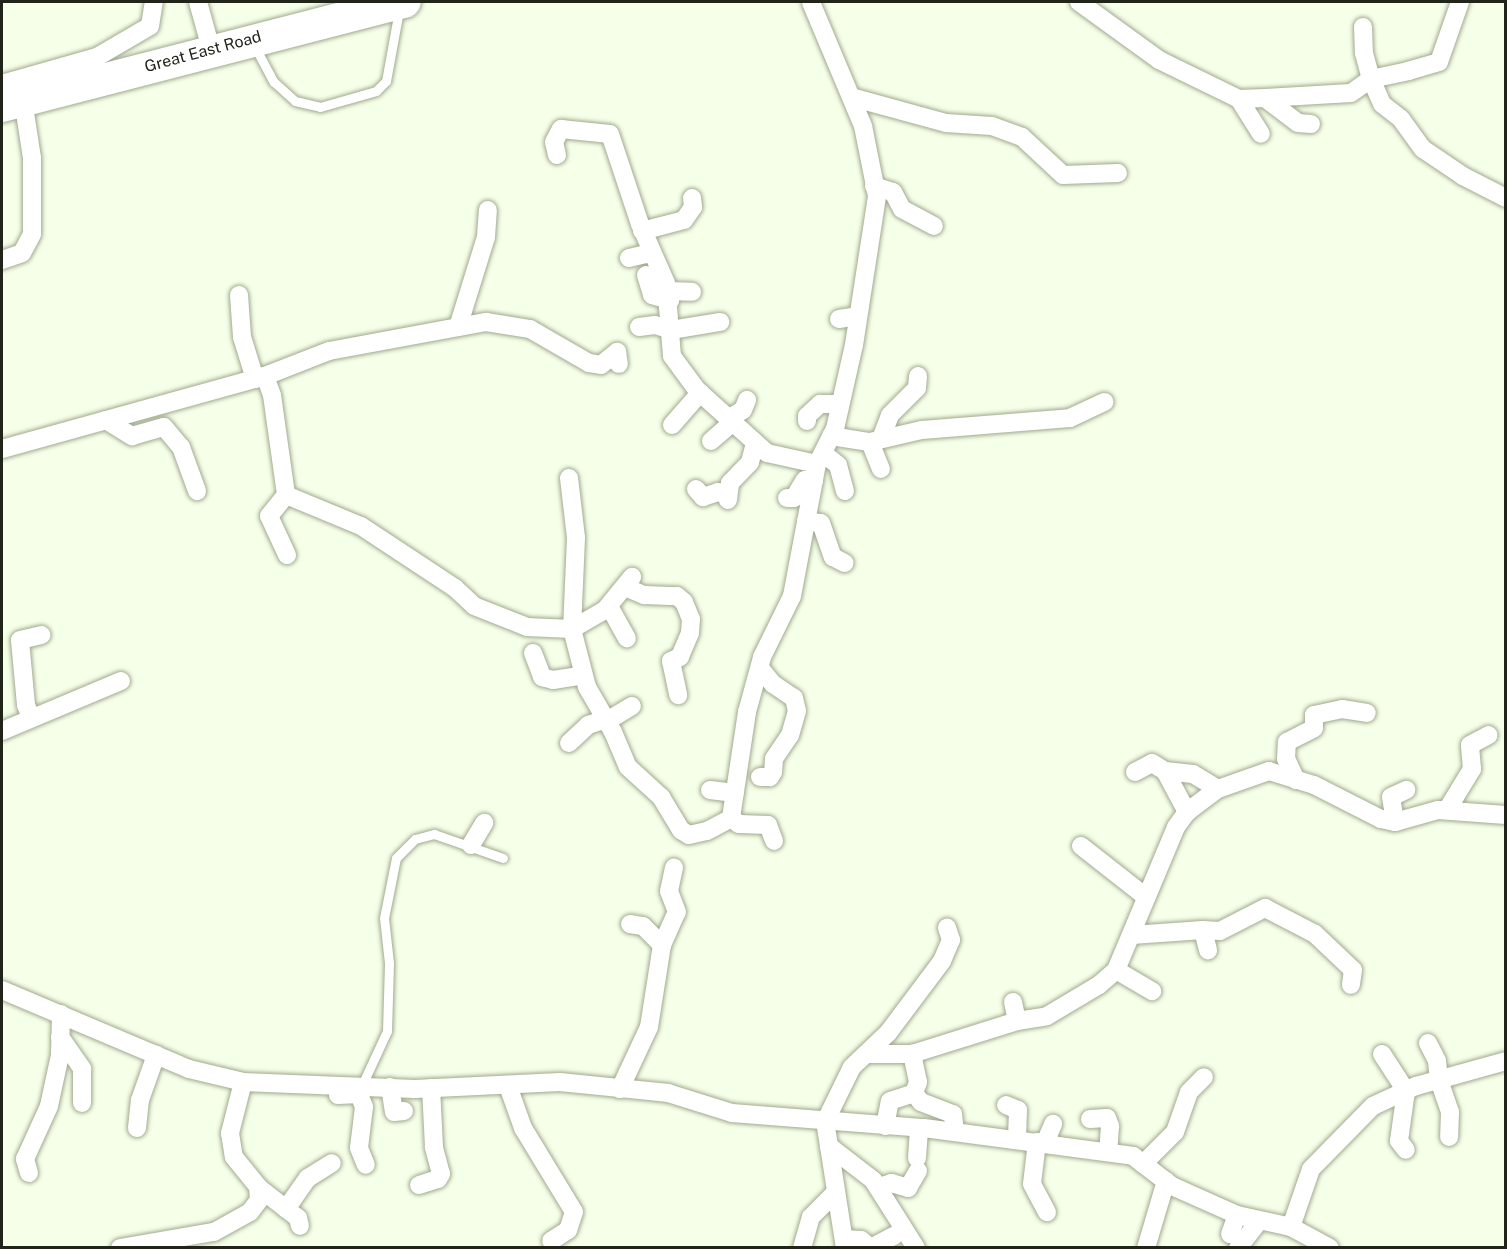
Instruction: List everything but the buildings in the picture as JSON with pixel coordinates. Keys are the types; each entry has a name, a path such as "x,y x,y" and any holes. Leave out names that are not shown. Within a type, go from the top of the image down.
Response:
{"highway":[{"name":"Great East Road","path":"9,97 403,2"}],"street":[{"path":"2,260 22,253 32,234 32,158 9,97 97,57 150,26 154,2"},
{"path":"198,2 211,49"},
{"path":"731,818 747,712 760,668 792,596 821,458 840,404 876,196 863,126 811,2"},
{"path":"1079,2 1159,60 1239,99 1351,93 1371,80 1439,62 1460,2"},
{"path":"1363,27 1364,52 1371,80 1382,104 1401,119 1422,149 1463,176 1506,198"},
{"path":"851,97 946,123 992,126 1022,137 1063,175 1118,172"},
{"path":"1265,98 1298,123 1311,124"},
{"path":"1239,99 1261,134"},
{"path":"557,155 554,142 561,129 610,134 642,231 669,296 672,356 700,393 767,453 821,458 838,465 845,491"},
{"path":"874,186 893,192 902,210 934,226"},
{"path":"642,231 684,220 693,207 692,198"},
{"path":"458,327 486,237 488,210"},
{"path":"629,258 651,253"},
{"path":"645,275 652,295 669,296 692,292"},
{"path":"239,295 242,337 260,377 272,395 286,495 268,516 287,555"},
{"path":"839,319 857,316"},
{"path":"2,449 260,377 329,351 486,322 530,329 590,363 601,365 616,352 619,364"},
{"path":"639,327 655,325 671,330 720,322"},
{"path":"881,469 876,439 890,416 917,387 918,376"},
{"path":"672,425 700,393"},
{"path":"711,441 743,410 747,400"},
{"path":"787,498 794,498 821,458 876,439 1070,418 1104,402"},
{"path":"807,421 807,416 820,405 840,404"},
{"path":"106,420 132,436 164,427 181,447 197,491"},
{"path":"696,489 703,497 718,492 728,497 730,483 750,462 755,443"},
{"path":"569,478 576,538 572,629 583,675 628,767 661,797 681,830 688,835 731,818"},
{"path":"286,495 361,526 455,588 474,606 527,627 572,629 609,606 629,582 644,595 677,596 684,602 690,619 690,633 680,657 670,662 678,696"},
{"path":"806,521 821,523 833,557 845,563"},
{"path":"609,606 627,638"},
{"path":"31,717 26,705 20,640 41,635"},
{"path":"533,653 542,677 552,680 583,675"},
{"path":"760,668 773,684 794,698 796,711 790,735 774,759 770,777 760,777"},
{"path":"2,730 121,681"},
{"path":"569,743 588,725 607,720 632,706"},
{"path":"1296,780 1286,759 1287,742 1314,728 1314,715 1342,709 1367,713"},
{"path":"1447,810 1472,769 1470,745 1489,735"},
{"path":"1262,774 1286,759"},
{"path":"1135,772 1152,763 1165,771 1193,774 1218,789"},
{"path":"1165,771 1187,812"},
{"path":"866,1054 912,1054 1017,1021 1047,1016 1099,985 1116,970 1146,897 1187,812 1218,789 1269,771 1296,780 1375,817 1395,822 1447,810 1506,815"},
{"path":"710,790 735,793"},
{"path":"1395,822 1391,797 1406,790"},
{"path":"731,818 739,824 768,825 774,841"},
{"path":"471,845 484,823"},
{"path":"1081,846 1146,897"},
{"path":"620,1089 649,1027 662,945 677,912 669,891 674,868"},
{"path":"1132,935 1220,931 1265,908 1316,934 1353,969 1350,985"},
{"path":"630,924 643,926 662,945"},
{"path":"894,1236 871,1248 861,1240 844,1243 825,1122 845,1076 917,1000 942,961 951,940 947,928"},
{"path":"1203,930 1208,950"},
{"path":"1116,970 1152,991"},
{"path":"2,990 189,1069 243,1082 431,1088 560,1082 668,1093 732,1113 919,1128 955,1132 982,1141 1017,1139 1133,1156 1166,1181 1237,1215 1330,1248"},
{"path":"1013,1002 1017,1021"},
{"path":"29,1173 25,1160 49,1106 60,1037 61,1014"},
{"path":"60,1037 82,1068 82,1103"},
{"path":"1428,1044 1437,1061 1439,1080 1450,1112 1449,1137"},
{"path":"912,1054 918,1082 914,1093"},
{"path":"1382,1054 1406,1091 1399,1141 1406,1150"},
{"path":"137,1128 140,1100 156,1055"},
{"path":"1296,1235 1311,1169 1329,1147 1373,1106 1406,1091 1506,1060"},
{"path":"1143,1164 1175,1132 1189,1092 1204,1077"},
{"path":"243,1082 230,1145 242,1170 258,1187 298,1218 300,1226"},
{"path":"323,1086 329,1094 359,1094 364,1107 359,1148 366,1165"},
{"path":"508,1086 523,1128 574,1212 568,1230 551,1241"},
{"path":"390,1087 394,1112 404,1111"},
{"path":"419,1185 438,1179 441,1174 434,1147 431,1088"},
{"path":"885,1126 890,1101 914,1093"},
{"path":"914,1093 921,1102 953,1114 955,1132"},
{"path":"1006,1106 1018,1110 1017,1139"},
{"path":"1090,1119 1107,1118 1110,1126 1108,1152"},
{"path":"1047,1212 1032,1184 1041,1143 1053,1124"},
{"path":"879,1187 891,1183 908,1188 917,1164 919,1128"},
{"path":"829,1146 858,1165 879,1187 916,1248"},
{"path":"286,1209 308,1178 332,1163"},
{"path":"1146,1248 1166,1181"},
{"path":"120,1248 214,1232 250,1212 259,1200 258,1187"},
{"path":"802,1248 810,1217 835,1193"},
{"path":"1234,1241 1237,1215"},
{"path":"1234,1241 1259,1221"}],"lane":[{"path":"251,39 274,82 295,101 320,107 376,92 386,81 403,2"},
{"path":"362,1085 387,1031 389,963 384,918 396,858 415,839 434,834 471,845 502,858"}]}
